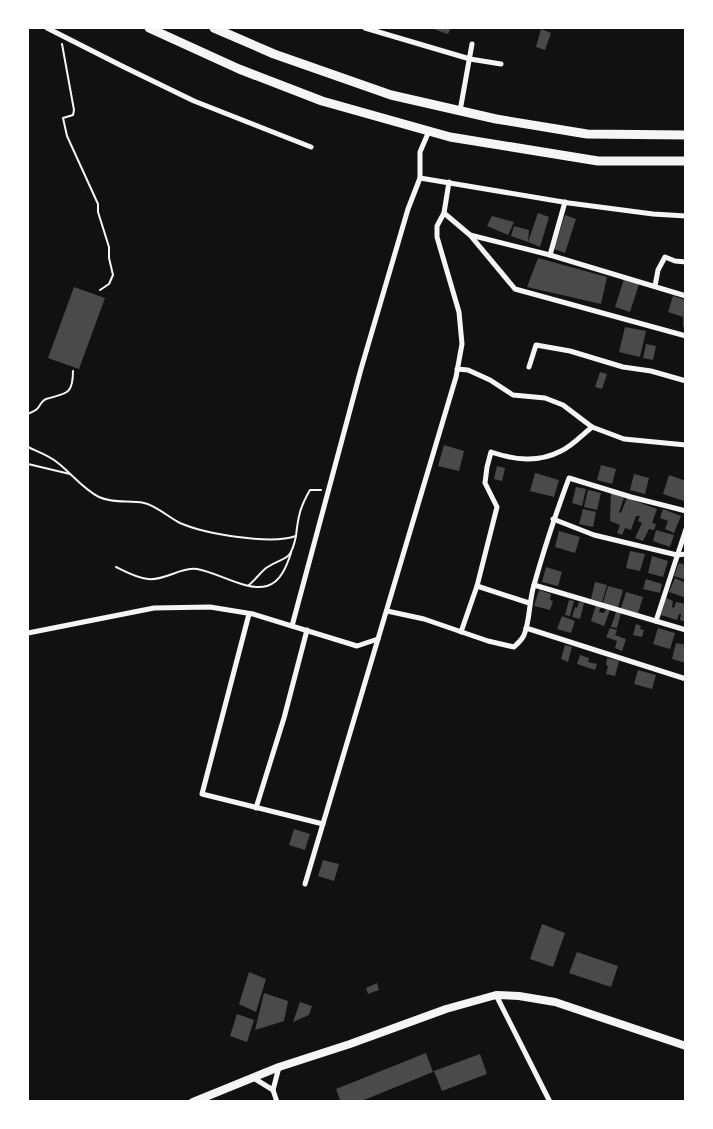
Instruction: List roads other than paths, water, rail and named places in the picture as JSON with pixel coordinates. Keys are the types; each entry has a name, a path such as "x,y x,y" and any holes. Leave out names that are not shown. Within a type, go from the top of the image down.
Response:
{"highway":[{"path":"149,28 239,69 322,101 450,137 598,161 686,161"},
{"path":"214,28 274,54 391,95 460,111 587,134 686,135"}],"main road":[{"path":"193,1102 252,1076 446,1010 496,995 519,996 555,1002 686,1046"}],"street":[{"path":"47,28 194,100 310,147"},
{"path":"365,28 470,59 502,64"},
{"path":"460,111 472,44"},
{"path":"292,626 361,369 408,209 420,178 420,152 429,131"},
{"path":"420,178 508,194 653,214 686,216"},
{"path":"305,884 440,435 457,369 462,344 459,312 437,237 437,226 444,213 449,182"},
{"path":"550,255 565,202"},
{"path":"444,213 470,234 515,289 686,336"},
{"path":"470,234 550,255 686,296"},
{"path":"656,286 658,270 665,257 675,261 686,262"},
{"path":"529,367 536,345 570,351 623,368 651,371 686,380"},
{"path":"457,369 468,370 490,380 513,395 545,398 563,405 592,427 624,439 686,444"},
{"path":"461,632 477,586 497,507 485,482 491,452 508,457 538,460 562,451 592,427"},
{"path":"386,611 424,619 488,641 514,647 523,638 534,585 553,519 569,478 686,512"},
{"path":"553,519 594,535 676,555 686,554"},
{"path":"656,621 686,529"},
{"path":"534,585 686,630"},
{"path":"477,586 529,603"},
{"path":"28,633 154,608 210,607 249,614 357,646 378,639"},
{"path":"249,614 202,794 323,824"},
{"path":"526,628 686,679"},
{"path":"256,808 284,718 307,630"},
{"path":"496,995 550,1102"},
{"path":"277,1102 273,1090 278,1067"},
{"path":"252,1076 273,1090"}]}
